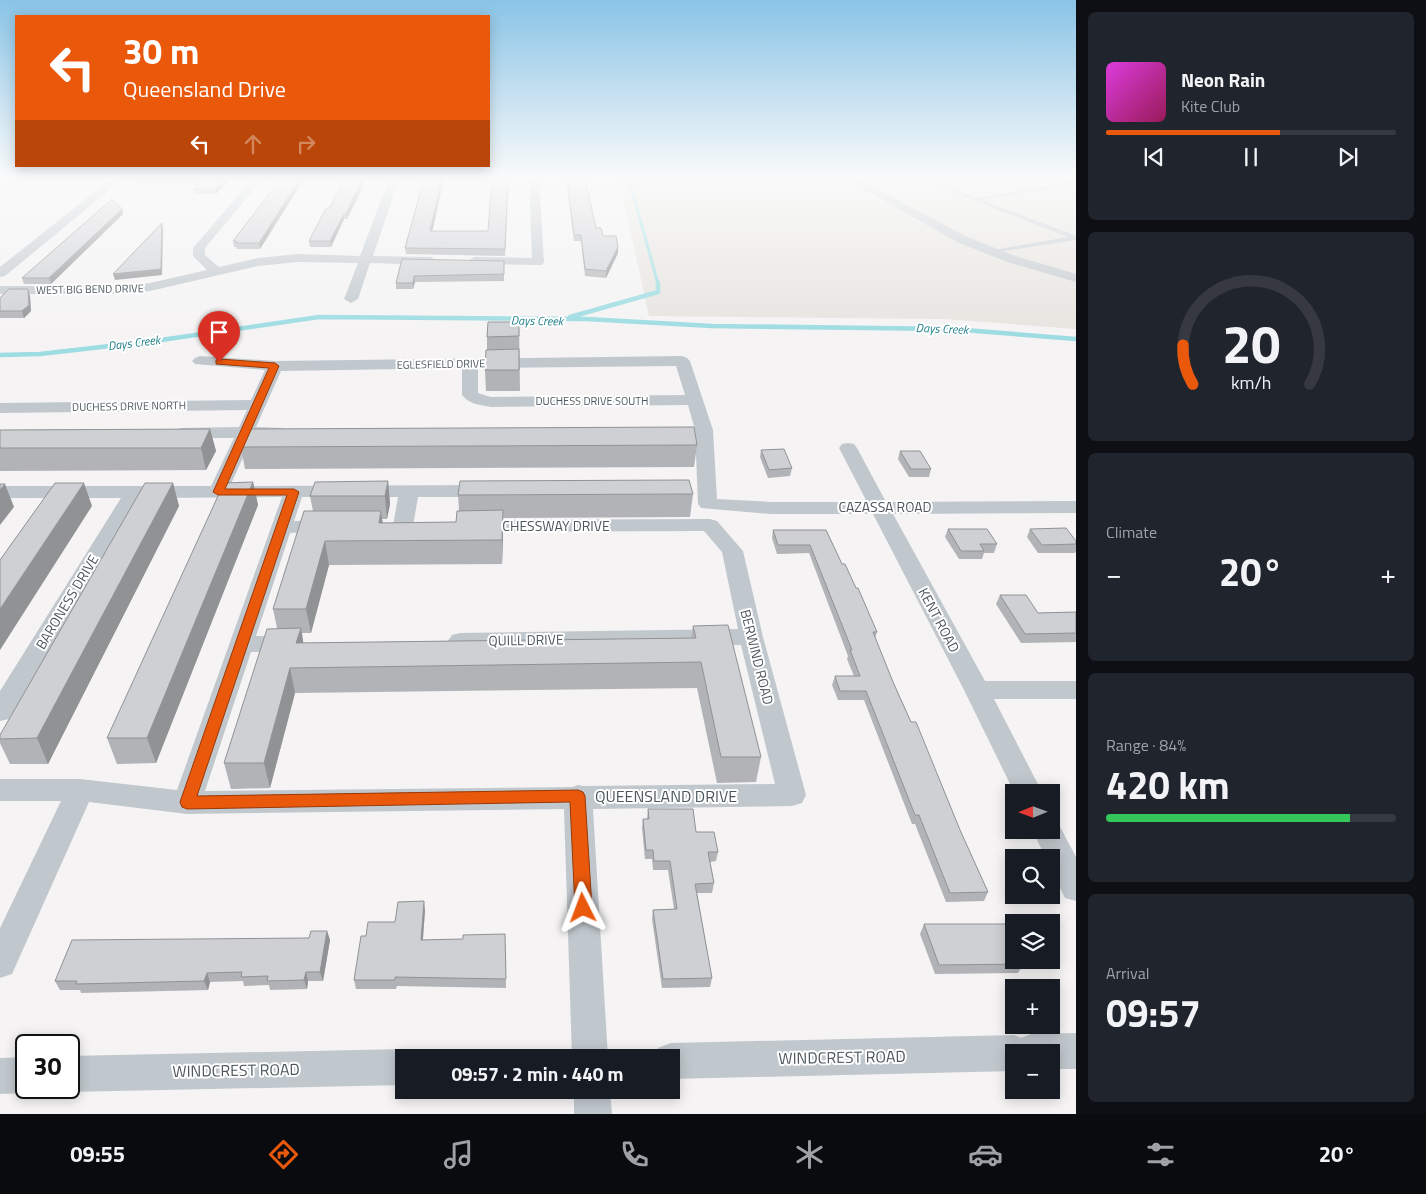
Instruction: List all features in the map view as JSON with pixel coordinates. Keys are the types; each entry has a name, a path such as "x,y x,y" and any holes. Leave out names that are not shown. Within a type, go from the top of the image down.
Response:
{"street":[{"path":"0,273 53,231"},
{"path":"214,231 199,248 199,256 217,272"},
{"path":"351,299 376,231"},
{"path":"462,261 538,262 537,231"},
{"path":"946,231 994,252 1076,278"},
{"name":"WEST BIG BEND DRIVE","path":"0,290 124,290 150,288 258,262 298,258 442,261"},
{"name":"EGLESFIELD DRIVE","path":"200,361 275,366 682,361 693,400"},
{"name":"DUCHESS DRIVE SOUTH","path":"470,364 470,395 478,400 491,402 693,400"},
{"path":"218,492 275,366"},
{"path":"684,430 704,430 693,400"},
{"name":"DUCHESS DRIVE NORTH","path":"0,408 258,405"},
{"name":"CAZASSA ROAD","path":"704,430 700,490 708,504 771,508 1076,507"},
{"path":"167,433 296,432"},
{"name":"KENT ROAD","path":"848,448 977,690 1024,784"},
{"path":"0,492 506,491"},
{"name":"BARONESS DRIVE","path":"0,712 134,492"},
{"path":"187,802 294,492"},
{"path":"403,526 409,492"},
{"name":"CHESSWAY DRIVE","path":"452,526 710,525"},
{"name":"BERWIND ROAD","path":"710,525 732,551 751,637 792,795"},
{"path":"282,526 347,526"},
{"name":"QUILL DRIVE","path":"442,641 751,637"},
{"path":"242,644 312,643"},
{"path":"977,690 1076,690"},
{"name":"QUEENSLAND DRIVE","path":"0,790 80,790 187,802 792,795"},
{"path":"0,963 80,790"},
{"path":"578,796 590,1049"},
{"path":"1052,839 1076,888"},
{"path":"1060,1052 1076,1052"},
{"name":"WINDCREST ROAD","path":"680,1061 1005,1053"},
{"name":"WINDCREST ROAD","path":"80,1074 395,1067"},
{"path":"0,1076 15,1075"},
{"path":"592,1099 593,1114"}],"lane":[{"path":"1058,231 1076,238"},
{"path":"994,252 1076,238"}],"shaded area":[{"path":"630,231 1076,231 1076,329 945,319 649,316"}],"building":[{"path":"76,231 99,231 49,278 22,278"},
{"path":"154,231 162,231 161,269 113,274"},
{"path":"241,231 267,231 259,243 236,243 237,241 233,241"},
{"path":"314,231 335,231 330,241 309,241"},
{"path":"410,231 506,231 505,249 405,248"},
{"path":"573,231 602,231 603,236 616,236 618,247 606,271 585,269 581,235 574,235"},
{"path":"402,259 504,261 504,274 414,276 413,283 396,283"},
{"path":"9,289 28,289 29,305 22,311 0,311 0,298"},
{"path":"488,322 519,322 519,336 487,337"},
{"path":"519,349 519,370 485,370 486,350"},
{"path":"694,427 697,445 241,447 249,429"},
{"path":"210,429 201,448 0,448 0,430"},
{"path":"784,449 792,468 769,470 761,450"},
{"path":"900,451 920,451 931,469 911,469"},
{"path":"689,480 693,494 458,495 460,481"},
{"path":"388,481 385,496 310,496 315,482"},
{"path":"253,482 147,738 107,738 224,483"},
{"path":"55,483 84,483 0,609 0,560"},
{"path":"145,483 173,483 37,738 0,739 0,735"},
{"path":"503,510 502,540 325,541 306,609 273,609 304,511 381,511 379,523 456,522 457,511"},
{"path":"1066,528 1076,541 1076,544 1042,545 1030,529"},
{"path":"948,529 987,529 997,544 980,544 984,551 961,551"},
{"path":"773,530 826,530 842,564 845,564 856,588 858,588 877,632 873,632 893,682 911,722 916,722 960,830 988,892 950,893 919,815 915,815 866,691 840,691 835,676 860,676 850,650 852,650 810,545 778,545"},
{"path":"1000,595 1026,595 1038,613 1076,612 1076,633 1025,634"},
{"path":"728,625 761,757 721,757 701,662 290,668 264,763 224,763 267,629 301,628 296,643 696,638 693,626"},
{"path":"648,809 693,809 696,832 714,832 718,852 708,852 714,883 695,884 712,978 663,979 653,910 677,909 670,861 654,861 653,850 646,850 643,819 649,819"},
{"path":"424,901 421,940 463,939 463,935 505,934 506,979 395,977 395,980 354,980 361,936 366,936 368,922 395,922 398,902"},
{"path":"924,924 1005,924 1005,964 939,965"},
{"path":"311,931 327,931 320,972 306,972 304,980 267,981 268,976 241,977 242,972 207,973 204,981 76,984 77,981 55,981 72,940 309,938"}],"waterway":[{"path":"643,231 658,284"},
{"path":"570,317 658,292 658,284"},
{"name":"Days Creek","path":"0,355 40,354 154,341 319,317 586,319 712,326 952,329 1076,339"}],"route":[{"path":"219,362 275,366 218,492 294,492 187,802 578,796 583,908"}]}
